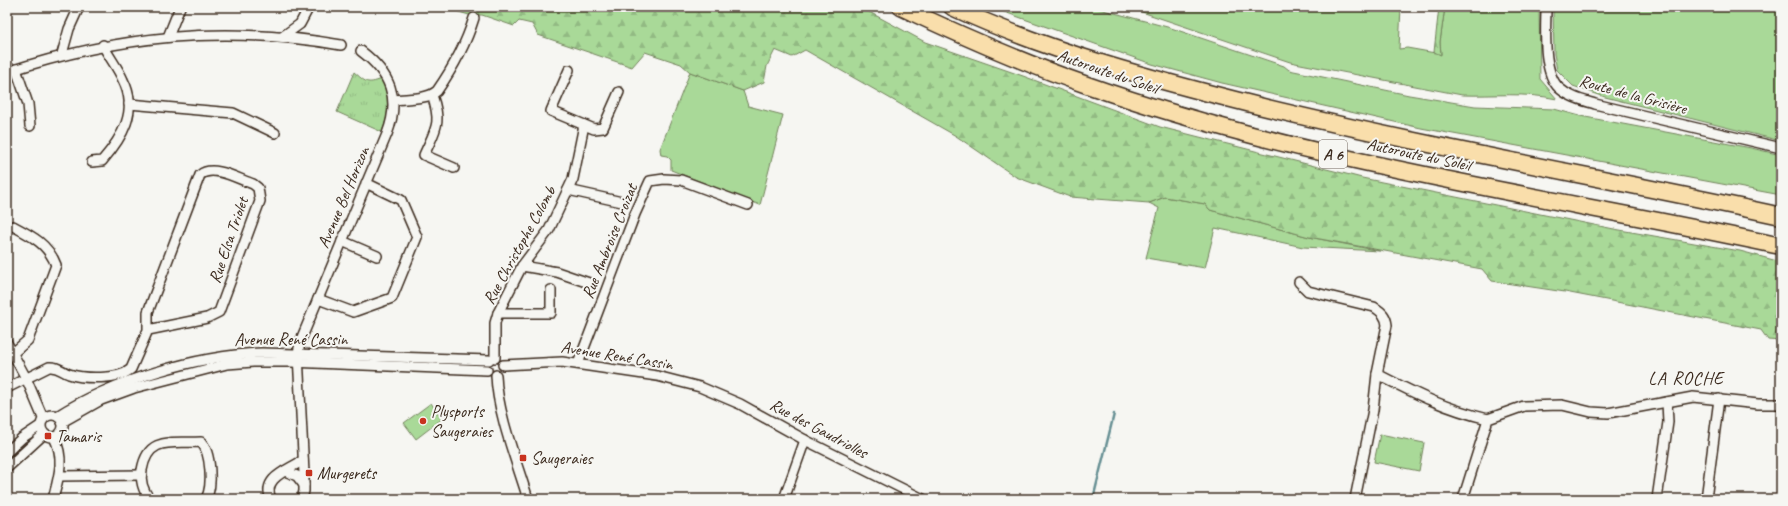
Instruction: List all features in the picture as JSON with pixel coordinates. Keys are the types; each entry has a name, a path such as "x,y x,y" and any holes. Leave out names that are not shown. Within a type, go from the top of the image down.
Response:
{"highway":[{"name":"Autoroute du Soleil","path":"901,7 952,31 1051,72 1126,98 1217,125 1396,168 1781,246"},
{"name":"Autoroute du Soleil","path":"952,7 1057,48 1131,72 1221,97 1402,139 1781,216"}],"street":[{"path":"62,54 69,29 79,7"},
{"path":"168,37 180,7"},
{"path":"282,37 300,24 309,7"},
{"name":"Route de la Grisière","path":"1546,7 1549,68 1558,88 1573,98 1781,148"},
{"path":"394,100 432,95 441,85 460,54 474,18"},
{"path":"30,126 28,104 11,70 62,54 103,45 168,37 220,34 282,37 342,44"},
{"path":"92,162 102,161 124,133 128,121 130,104 124,80 103,45"},
{"name":"Avenue Bel Horizon","path":"302,499 304,485 299,358 300,342 391,125 394,100 391,88 383,72 372,59 361,51"},
{"path":"568,70 551,111 594,129 603,128 619,92"},
{"path":"432,95 438,115 435,130 424,155 454,168"},
{"path":"130,104 233,113 275,133"},
{"name":"Rue Christophe Colomb","path":"492,359 495,323 498,313 522,266 549,230 574,179 584,125"},
{"name":"Rue Elsa Triolet","path":"26,378 39,370 56,366 69,374 85,377 106,377 128,372 131,369 148,330 148,312 200,174 206,170 213,170 253,184 258,188 260,201 219,312 207,318 148,330"},
{"name":"Rue Ambroise Croizat","path":"578,364 634,214 650,181 664,179 681,180 748,205"},
{"path":"318,299 353,312 392,298 417,237 401,200 366,183"},
{"path":"568,190 622,202"},
{"path":"13,226 39,239 53,257 56,265 28,340 13,353"},
{"path":"342,241 377,256"},
{"path":"522,266 557,272 592,284"},
{"path":"1300,282 1308,292 1374,307 1382,311 1386,318 1387,325 1377,374 1373,410 1355,499"},
{"path":"498,313 550,313 551,290"},
{"path":"7,343 26,378 42,426 54,436 60,450 59,476 52,499"},
{"name":"Avenue René Cassin","path":"59,418 82,401 129,380 205,360 244,354 487,370"},
{"name":"Avenue René Cassin","path":"299,358 492,359"},
{"path":"492,359 499,359 503,365 502,372 496,375 491,374 487,370 487,366 492,359"},
{"name":"Avenue René Cassin","path":"503,365 545,361 578,364 657,376 700,387"},
{"path":"1377,374 1425,399 1461,412 1488,419 1524,406 1562,405 1591,412 1608,413 1693,397 1758,404 1781,404"},
{"path":"496,375 496,389 501,410 528,499"},
{"path":"7,388 26,378"},
{"name":"Rue des Gaudriolles","path":"700,387 740,404 805,440 923,499"},
{"path":"1706,499 1719,399"},
{"path":"1657,499 1668,422 1667,402"},
{"path":"7,468 42,426 50,414 59,418 62,429 54,436"},
{"path":"1463,499 1488,419"},
{"path":"7,452 22,438 42,426"},
{"path":"784,499 805,440"},
{"path":"150,499 142,487 141,475 145,457 155,445 164,443 200,442 206,447 209,464 209,493 206,499"},
{"path":"271,499 269,492 272,481 303,460"},
{"path":"285,471 297,476 304,485"},
{"path":"59,476 141,475"}],"green space":[{"path":"442,7 860,7 925,42 1023,76 1160,127 1362,178 1614,229 1740,251 1781,262 1781,341 1768,340 1761,330 1565,292 1492,281 1482,269 1309,237 1210,210 1205,204 1165,197 1149,203 1070,197 1016,177 956,136 805,50 792,57 775,50 767,66 764,82 743,91 690,72 681,64 645,52 632,67 538,35 532,24 519,21 514,26 482,15 469,15"},
{"path":"990,7 1092,7 1171,28 1284,66 1289,70 1409,95 1475,106 1554,109 1580,116 1781,155 1781,195 1421,128 1222,83 1152,64"},
{"path":"1127,7 1401,7 1399,49 1407,48 1441,54 1440,42 1445,7 1539,7 1540,79 1557,99 1521,95 1462,95 1290,62"},
{"path":"1439,7 1445,7 1440,42 1441,55 1434,52"},
{"path":"1553,7 1781,7 1781,141 1605,97 1573,86 1557,70 1554,54"},
{"path":"354,72 366,82 373,82 382,79 387,93 388,106 382,132 337,112"},
{"path":"690,72 743,91 748,106 783,115 760,205 671,170 671,160 667,156 661,155 660,149"},
{"path":"1165,197 1205,204 1210,210 1309,237 1380,251 1303,247 1215,228 1205,268 1146,258 1159,208 1149,203"},
{"name":"Plysports Saugeraies","path":"431,403 442,419 416,439 404,423"},
{"path":"1380,434 1424,443 1419,471 1374,462"}],"waterway":[{"path":"1093,499 1114,414"}],"place":[{"name":"Plysports Saugeraies","path":"423,421"},
{"name":"Tamaris","path":"48,436"},
{"name":"Saugeraies","path":"523,458"},
{"name":"Murgerets","path":"309,473"}],"district":[{"name":"LA ROCHE","path":"1686,378"}]}
